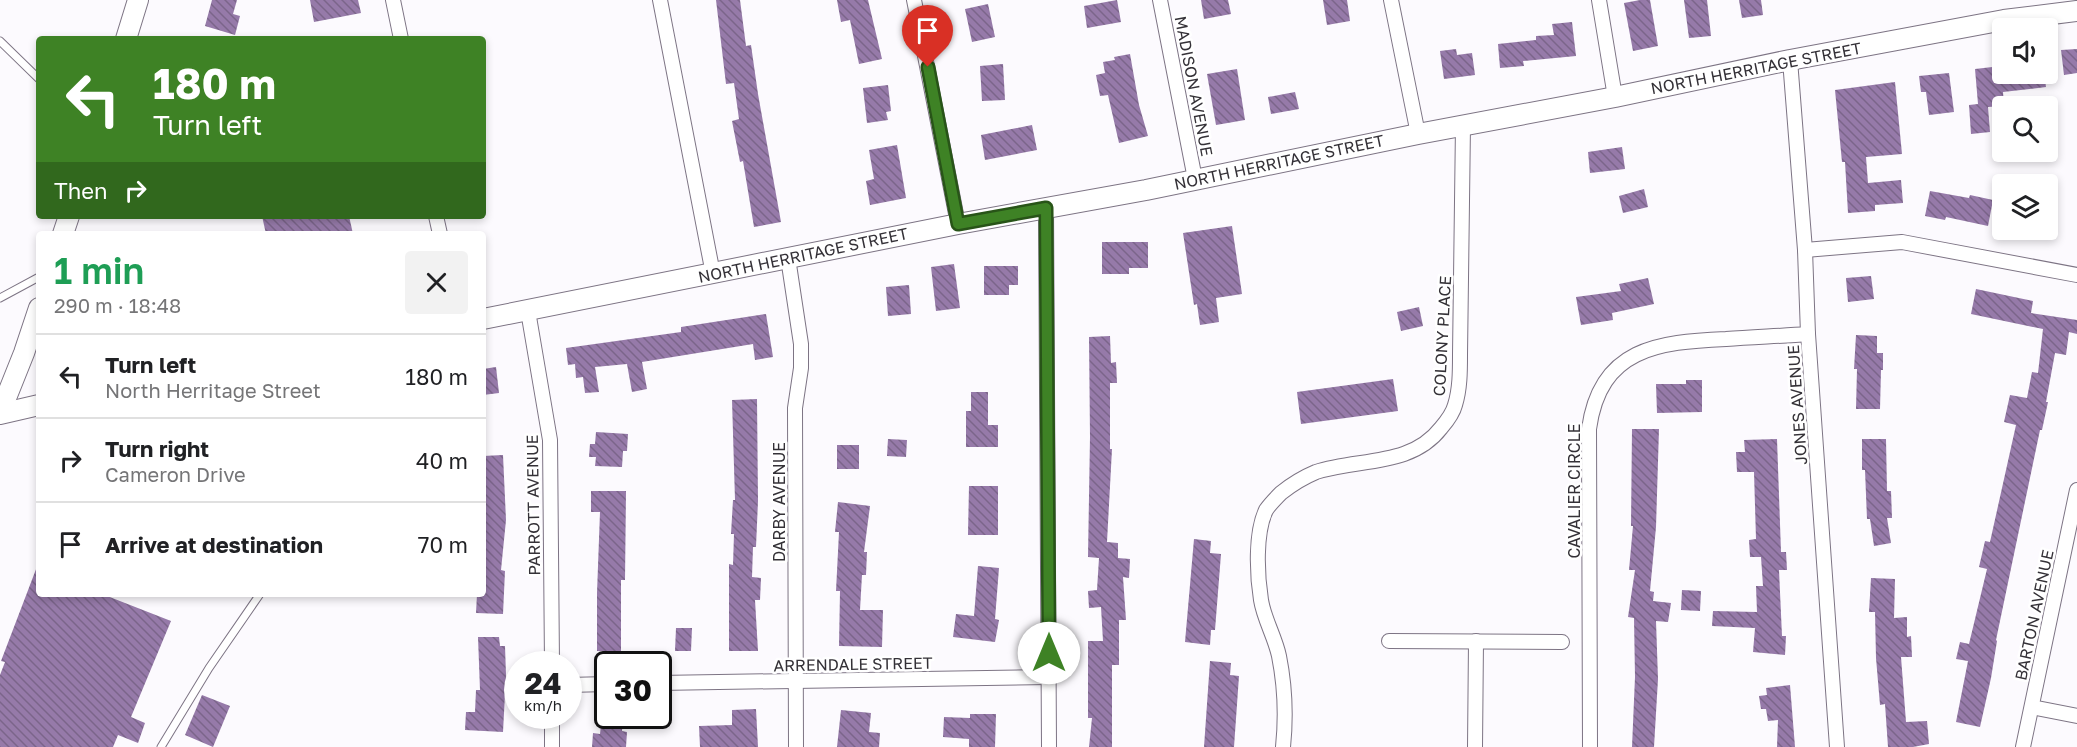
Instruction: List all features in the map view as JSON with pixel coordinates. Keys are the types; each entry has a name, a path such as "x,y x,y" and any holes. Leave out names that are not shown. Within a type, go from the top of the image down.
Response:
{"street":[{"path":"127,36 138,0"},
{"path":"393,0 400,36"},
{"path":"660,0 713,274"},
{"path":"914,0 958,224"},
{"name":"MADISON AVENUE","path":"1160,0 1195,179"},
{"path":"1391,0 1418,134"},
{"path":"1599,0 1615,97"},
{"name":"NORTH HERRITAGE STREET","path":"486,318 958,224 1615,97 1790,60 2071,7"},
{"name":"JONES AVENUE","path":"1790,60 1805,250 1808,334 1837,747"},
{"name":"COLONY PLACE","path":"1283,747 1285,728 1279,655 1261,601 1259,548 1261,526 1267,509 1300,480 1317,472 1417,450 1440,431 1455,406 1459,390 1460,355 1463,125"},
{"path":"1046,208 1049,747"},
{"path":"1805,250 1902,242 2077,275"},
{"name":"DARBY AVENUE","path":"788,258 801,344 801,368 795,408 796,747"},
{"name":"PARROTT AVENUE","path":"528,311 550,440 552,651"},
{"path":"0,414 36,317"},
{"name":"CAVALIER CIRCLE","path":"1590,747 1589,429 1597,397 1616,369 1636,354 1650,348 1683,341 1808,334"},
{"path":"0,414 36,406"},
{"name":"BARTON AVENUE","path":"2023,747 2077,490"},
{"path":"1389,641 1562,642"},
{"path":"1475,747 1476,641"},
{"name":"ARRENDALE STREET","path":"672,683 1049,677"},
{"path":"2032,707 2077,716"},
{"path":"552,729 552,747"}],"lane":[{"path":"0,41 36,76"},
{"path":"0,298 36,279"},
{"path":"161,747 209,668 258,597"}],"building":[{"path":"212,0 237,0 233,14 240,16 235,35 205,26"},
{"path":"310,0 358,0 361,13 314,22"},
{"path":"716,0 740,0 746,46 751,45 781,222 754,227 743,161 740,162 732,121 739,119 734,83 726,84"},
{"path":"837,0 868,0 882,59 859,64 850,20 841,22"},
{"path":"1117,0 1121,22 1087,28 1084,6"},
{"path":"1201,0 1228,0 1231,14 1204,19"},
{"path":"1323,0 1347,0 1350,21 1327,25"},
{"path":"1650,0 1658,46 1633,51 1624,3"},
{"path":"1684,0 1707,0 1711,36 1689,38"},
{"path":"1739,0 1761,0 1763,15 1742,18"},
{"path":"988,4 995,37 972,42 965,9"},
{"path":"1572,22 1576,56 1523,61 1524,66 1500,68 1498,44 1536,40 1536,36 1554,35 1552,24"},
{"path":"1456,49 1457,55 1472,53 1475,75 1444,79 1440,51"},
{"path":"2077,49 2077,73 2064,75 2061,50"},
{"path":"1130,54 1139,105 1148,136 1119,143 1108,95 1100,96 1096,75 1105,73 1103,62"},
{"path":"1003,64 1005,100 982,101 980,66"},
{"path":"1992,67 1992,84 2046,84 2046,87 2003,92 2003,96 1992,96 1992,107 1988,107 1990,132 1971,134 1969,105 1978,104 1975,69"},
{"path":"1237,69 1245,120 1216,125 1207,74"},
{"path":"1949,73 1954,112 1929,115 1926,92 1921,92 1919,76"},
{"path":"1895,82 1902,154 1866,157 1868,183 1901,180 1903,203 1875,205 1875,211 1848,213 1845,162 1842,162 1835,90"},
{"path":"888,85 891,111 886,112 888,120 867,123 863,88"},
{"path":"1295,92 1299,109 1271,114 1268,97"},
{"path":"1032,125 1037,150 985,160 981,135"},
{"path":"897,145 906,198 870,205 866,181 874,179 869,150"},
{"path":"1622,147 1625,169 1590,173 1588,152"},
{"path":"1644,189 1648,207 1623,213 1619,196"},
{"path":"1930,191 1992,200 1988,226 1946,217 1945,220 1925,216"},
{"path":"263,219 350,219 352,231 265,231"},
{"path":"1232,226 1242,294 1216,298 1219,322 1200,325 1197,304 1194,305 1183,233"},
{"path":"1102,242 1148,242 1148,268 1129,268 1129,274 1102,274"},
{"path":"954,264 960,308 936,311 931,267"},
{"path":"984,266 1018,266 1018,285 1009,285 1009,295 984,295"},
{"path":"1871,276 1874,299 1848,302 1846,278"},
{"path":"1648,278 1654,304 1612,313 1613,320 1581,325 1576,297 1621,291 1619,284"},
{"path":"909,285 911,314 888,316 886,287"},
{"path":"1976,289 2033,301 2031,313 2077,320 2077,334 2069,332 2066,355 2055,353 2046,402 2048,402 2042,430 2040,430 1996,640 1991,678 1980,727 1956,722 1968,661 1956,659 1960,642 1969,644 1987,569 1979,567 1985,541 1990,542 2016,425 2004,422 2010,395 2027,398 2032,372 2038,373 2043,329 1971,314"},
{"path":"1419,307 1423,326 1401,331 1397,312"},
{"path":"766,314 773,357 755,360 753,344 642,362 647,389 632,392 627,364 595,367 599,392 585,393 583,377 576,378 575,364 568,365 566,348 681,332 681,327"},
{"path":"1856,335 1877,336 1877,353 1883,353 1880,409 1856,409 1857,369 1854,369"},
{"path":"1110,336 1111,363 1116,362 1117,383 1110,383 1110,449 1112,449 1107,542 1118,543 1118,558 1130,559 1129,578 1123,577 1126,620 1119,620 1119,665 1112,665 1112,747 1089,747 1092,718 1088,718 1088,641 1103,641 1101,607 1089,608 1088,591 1097,590 1099,558 1088,557 1089,337"},
{"path":"496,367 499,393 486,395 486,369"},
{"path":"1393,379 1398,411 1301,424 1297,392"},
{"path":"1686,380 1702,380 1702,412 1657,413 1656,384 1686,384"},
{"path":"971,392 988,392 988,425 998,425 998,447 966,447 966,411 971,411"},
{"path":"757,399 758,501 752,577 761,578 760,600 755,600 758,651 729,651 729,564 733,565 734,534 731,534 733,500 735,500 732,400"},
{"path":"1632,429 1659,429 1656,527 1650,591 1654,592 1653,601 1671,603 1668,622 1656,621 1658,679 1654,747 1632,747 1635,677 1634,618 1628,617 1635,570 1629,570 1633,526 1631,526"},
{"path":"596,432 628,434 627,451 623,451 622,467 595,466 596,457 589,457 590,444 595,444"},
{"path":"888,439 907,440 906,457 887,456"},
{"path":"1777,439 1781,552 1786,552 1787,570 1779,570 1782,636 1786,636 1785,655 1753,652 1755,628 1712,626 1713,611 1757,612 1756,586 1763,586 1761,557 1750,557 1749,540 1756,539 1754,472 1737,472 1736,452 1745,452 1744,440"},
{"path":"1862,439 1886,439 1887,491 1891,491 1892,518 1887,518 1891,543 1874,546 1870,519 1867,519 1865,470 1862,470"},
{"path":"837,445 859,445 859,469 837,469"},
{"path":"503,455 506,520 501,570 505,571 503,614 476,613 477,597 486,597 486,456"},
{"path":"969,486 998,486 998,535 968,535"},
{"path":"591,491 626,491 625,580 621,580 621,651 597,651 600,512 591,512"},
{"path":"838,502 870,506 864,552 867,552 866,575 862,575 860,610 883,610 882,647 839,646 840,591 836,591 839,532 835,532"},
{"path":"1194,539 1211,541 1210,553 1221,554 1215,630 1211,630 1210,645 1185,642"},
{"path":"978,566 999,568 995,619 999,620 995,642 953,637 956,614 974,616"},
{"path":"36,569 36,597 110,597 171,621 131,717 145,723 138,743 118,735 113,747 0,747 0,675 5,662 1,661"},
{"path":"1871,578 1895,579 1894,618 1907,617 1907,637 1911,636 1912,657 1901,657 1906,722 1927,721 1929,744 1913,747 1888,747 1885,704 1880,705 1875,612 1869,612"},
{"path":"1682,590 1701,591 1700,611 1681,610"},
{"path":"676,628 692,628 691,651 675,651"},
{"path":"478,637 499,637 500,646 505,646 503,732 465,730 466,712 475,712 476,690 480,690"},
{"path":"1210,661 1231,663 1230,675 1239,676 1234,747 1204,747"},
{"path":"1790,685 1795,747 1777,747 1778,720 1768,721 1766,709 1761,709 1759,696 1767,695 1766,688"},
{"path":"202,695 230,706 213,747 185,735"},
{"path":"756,709 758,747 700,747 699,726 732,725 732,710"},
{"path":"841,710 871,713 869,732 880,733 879,747 837,747"},
{"path":"970,714 996,714 995,747 969,747 969,739 943,737 944,717 970,718"},
{"path":"601,729 622,729 627,732 626,747 592,747 593,733 600,734"}],"route":[{"path":"928,67 958,224 1046,208 1049,653"}]}
